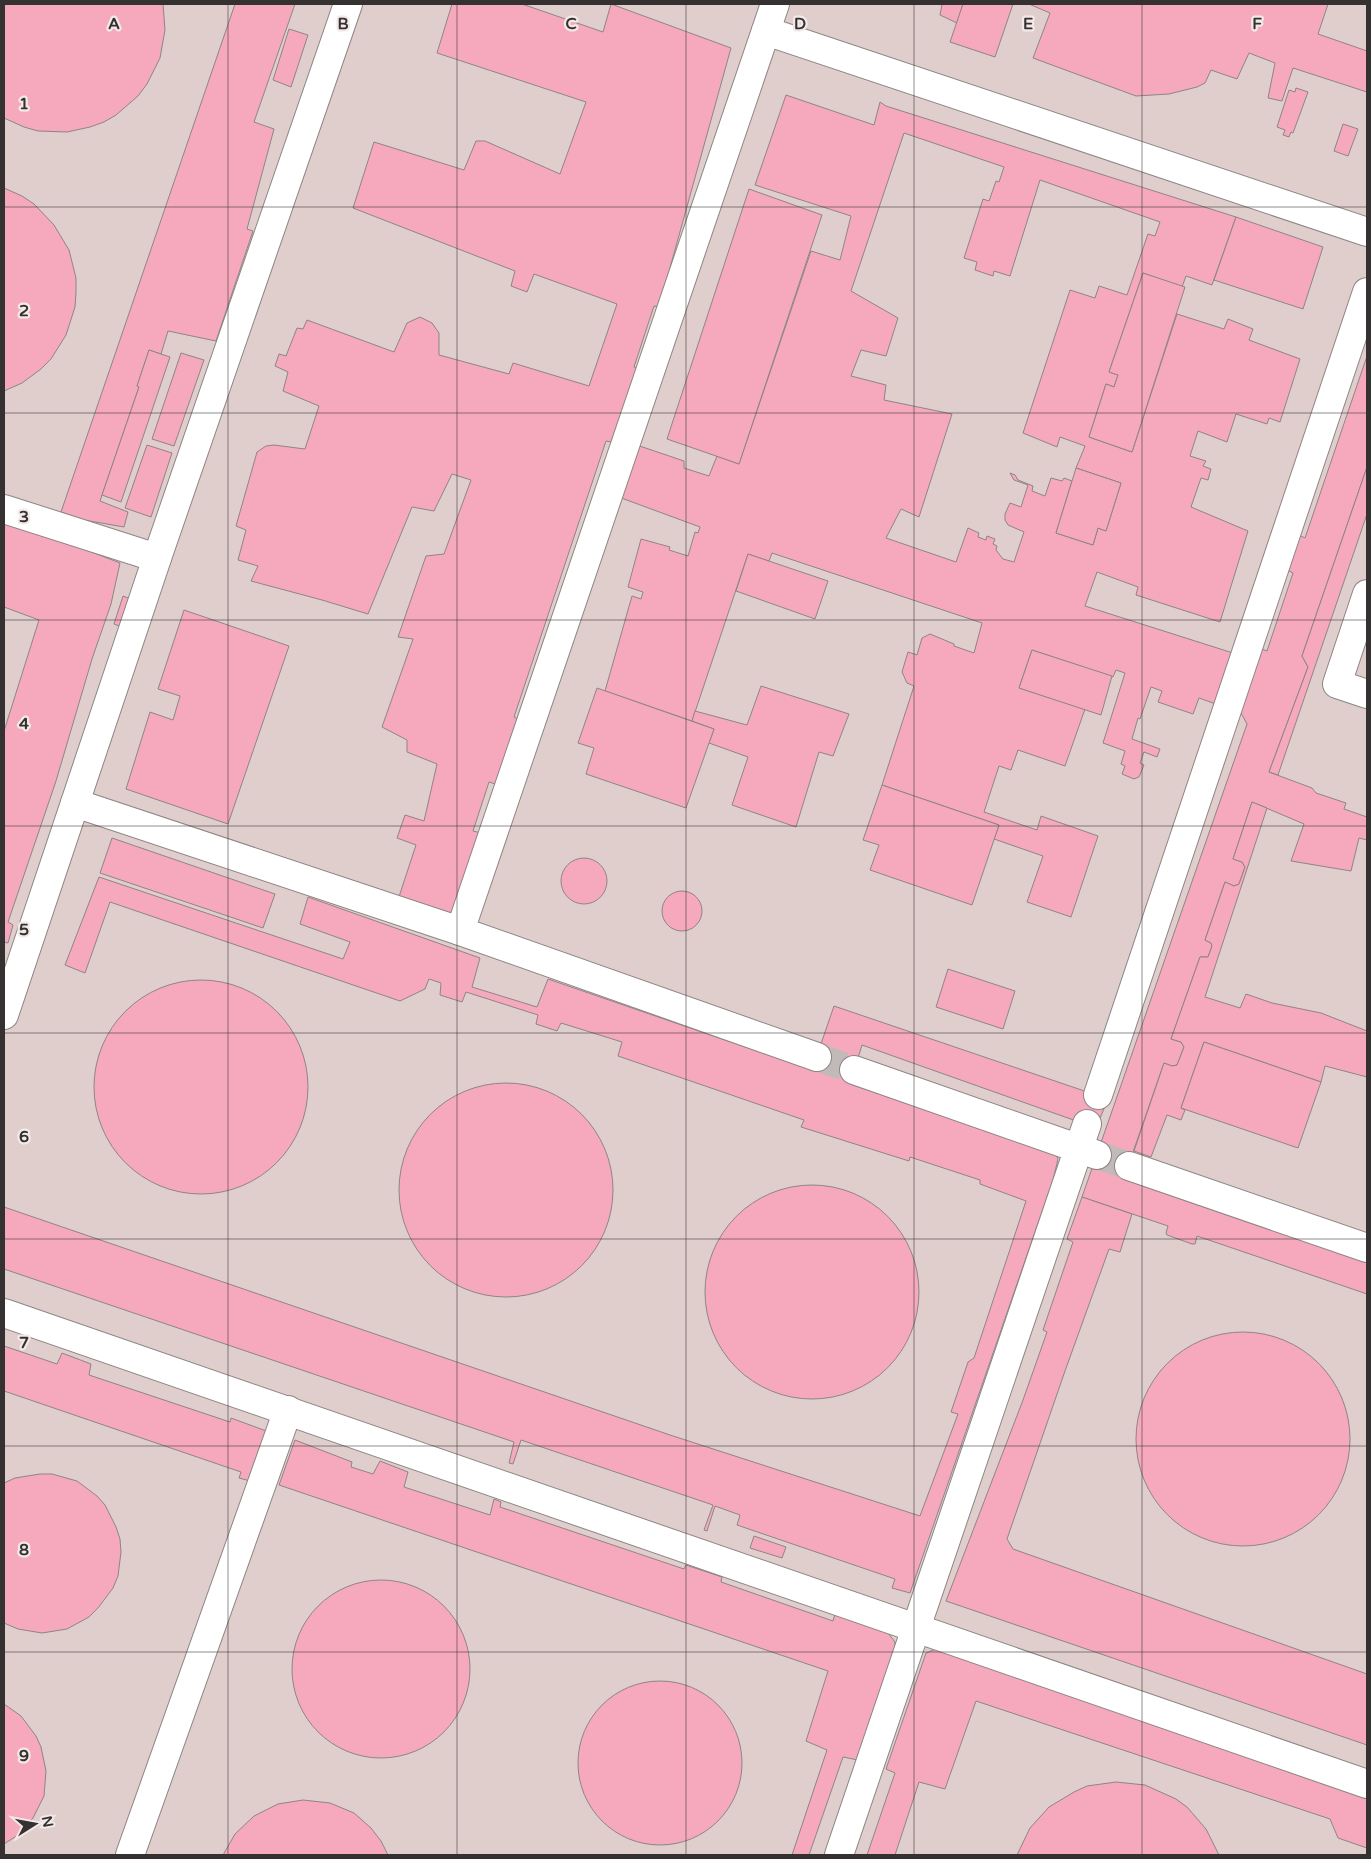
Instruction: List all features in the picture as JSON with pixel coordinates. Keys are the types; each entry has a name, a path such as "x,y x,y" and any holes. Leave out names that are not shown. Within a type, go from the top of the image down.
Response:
{"lane":[{"path":"4,1015 157,558 348,4"},
{"path":"460,932 775,4"},
{"path":"766,31 1367,232"},
{"path":"1098,1096 1367,292"},
{"path":"4,509 157,558"},
{"path":"1367,594 1337,684 1367,694"},
{"path":"75,803 460,932 817,1057"},
{"path":"839,1855 916,1627 1087,1143 854,1070"},
{"path":"1128,1166 1367,1248"},
{"path":"4,1313 1367,1784"},
{"path":"130,1855 288,1410"}],"shaded area":[{"path":"4,4 1367,4 1367,1855 4,1855"}],"building":[{"path":"4,4 163,4 165,30 160,58 147,84 138,96 116,115 104,122 67,132 38,131 24,127 4,118"},
{"path":"235,4 295,4 254,122 274,129 247,229 253,231 216,341 168,331 161,354 149,350 137,386 139,387 100,501 128,512 124,527 84,520 61,512"},
{"path":"452,4 522,4 603,32 611,4 731,48 663,293 664,308 654,306 634,367 643,371 634,379 611,442 606,441 514,717 527,723 502,786 489,782 473,831 486,834 476,847 443,935 391,921 416,845 397,838 405,815 424,821 437,764 407,752 407,740 382,727 413,639 398,637 426,556 444,554 471,480 452,474 434,511 412,507 368,614 251,581 258,566 238,560 246,530 236,526 257,452 266,446 274,445 305,449 319,406 283,391 288,372 275,366 279,354 286,356 297,328 303,329 307,320 394,352 407,323 420,317 432,323 439,333 439,355 509,374 513,363 589,386 617,304 534,274 527,292 511,286 515,271 353,208 374,142 464,170 476,141 485,141 560,174 586,102 437,53"},
{"path":"942,4 963,4 957,23 940,15"},
{"path":"963,4 1013,4 995,57 950,42"},
{"path":"1029,4 1328,4 1318,34 1367,51 1367,92 1293,68 1282,101 1268,98 1275,63 1249,53 1237,79 1211,70 1205,83 1197,87 1169,94 1136,96 1033,58 1050,13"},
{"path":"289,29 308,35 291,87 273,80"},
{"path":"1296,88 1308,92 1293,133 1291,132 1289,137 1283,135 1285,130 1277,127 1289,90 1295,92"},
{"path":"786,95 874,125 880,102 886,106 1236,217 1212,285 1186,276 1182,287 1143,273 1109,372 1118,375 1114,387 1106,384 1089,437 1132,452 1177,314 1224,329 1228,319 1253,329 1249,340 1300,359 1280,422 1269,418 1267,424 1236,414 1227,442 1198,431 1190,456 1206,461 1203,466 1211,469 1208,480 1201,478 1191,507 1248,531 1220,622 1136,595 1138,587 1097,572 1085,606 1255,660 1259,648 1267,651 1293,573 1287,570 1299,535 1305,538 1367,356 1367,467 1302,656 1308,667 1269,772 1312,788 1316,793 1346,803 1344,809 1367,817 1367,840 1359,838 1351,871 1291,861 1304,824 1252,802 1233,859 1242,862 1245,867 1239,884 1234,886 1225,882 1205,940 1211,943 1212,946 1208,957 1200,957 1171,1039 1181,1042 1184,1047 1177,1065 1172,1066 1164,1063 1124,1178 1367,1260 1367,1294 1197,1236 1195,1244 1192,1244 1167,1235 1168,1226 1082,1197 1247,724 1241,713 1199,698 1193,714 1158,702 1162,691 1151,687 1140,719 1138,718 1132,739 1160,749 1157,757 1144,752 1140,763 1144,765 1139,777 1134,779 1122,774 1125,766 1121,764 1125,751 1103,743 1125,673 1116,670 1113,677 1032,650 1019,688 1085,709 1065,766 1018,750 1011,770 999,766 984,812 1037,830 1041,816 1098,836 1071,917 1027,902 1043,856 994,839 999,825 882,785 914,686 907,683 902,672 908,652 917,655 922,638 930,634 954,644 954,646 974,653 982,623 772,553 769,561 748,554 692,721 605,691 632,596 641,599 643,592 628,587 641,539 670,547 669,550 688,556 695,532 698,533 700,527 597,489 619,439 684,461 684,468 709,476 717,456 739,464 811,251 840,260 851,216 755,185","holes":["904,133 1004,167 999,182 996,181 989,201 983,199 964,258 977,262 975,270 993,276 994,271 1010,276 1040,180 1160,222 1155,236 1148,234 1127,295 1099,286 1095,298 1070,290 1023,433 1057,447 1060,437 1085,446 1076,468 1121,483 1106,531 1098,528 1093,545 1056,533 1072,481 1064,478 1062,481 1051,478 1045,496 1032,491 1033,486 1018,480 1015,475 1010,473 1014,480 1028,485 1021,507 1010,503 1005,514 1005,520 1008,525 1024,532 1014,562 1003,559 996,550 997,546 993,544 995,539 987,536 986,540 978,537 979,533 968,528 956,562 886,538 901,509 919,517 952,414 884,400 886,385 851,376 861,350 886,356 898,318 851,291"]},
{"path":"1343,124 1358,129 1348,156 1334,151"},
{"path":"4,188 34,204 54,225 69,250 76,278 76,293 75,307 66,335 51,359 22,383 4,391"},
{"path":"749,189 822,215 739,464 667,439"},
{"path":"1236,217 1323,247 1303,309 1214,280"},
{"path":"1143,273 1185,287 1132,452 1089,437 1106,384 1114,387 1118,375 1109,372"},
{"path":"149,350 170,357 121,502 102,495 139,387 137,386"},
{"path":"181,353 204,360 174,446 152,439"},
{"path":"147,445 172,453 151,517 125,508"},
{"path":"1367,467 1367,514 1278,775 1269,772 1308,667 1302,656"},
{"path":"1076,468 1121,483 1106,531 1098,528 1093,545 1056,533"},
{"path":"4,518 120,563 111,604 92,659 56,781 8,922 13,925 8,943 4,942 4,731 39,620 4,607"},
{"path":"748,554 828,581 815,619 736,591"},
{"path":"123,596 131,599 122,627 114,624"},
{"path":"184,610 289,646 228,824 126,789 150,712 173,720 180,696 158,689"},
{"path":"1032,650 1112,676 1101,715 1019,688"},
{"path":"761,686 849,714 833,756 819,752 796,827 732,805 748,757 709,743 714,729 692,721 695,711 747,725"},
{"path":"597,688 714,729 686,808 586,774 594,748 578,743"},
{"path":"882,785 999,825 972,905 870,870 879,845 863,840"},
{"path":"1252,802 1267,808 1205,997 1240,1008 1246,994 1272,1003 1321,1013 1367,1031 1367,1077 1325,1066 1321,1082 1204,1042 1181,1108 1185,1110 1181,1120 1167,1115 1151,1157 1134,1151 1164,1063 1172,1066 1177,1065 1184,1047 1181,1042 1171,1039 1200,957 1208,957 1212,946 1211,943 1205,940 1225,882 1234,886 1239,884 1245,867 1242,862 1233,859"},
{"path":"112,838 275,894 263,928 100,873"},
{"path":"584,858 597,862 603,868 607,881 603,894 597,900 584,904 571,900 565,894 561,881 565,868 571,862"},
{"path":"99,877 343,959 350,942 300,924 308,897 480,958 472,987 537,1007 548,979 812,1070 834,1006 1108,1099 1096,1128 862,1045 850,1084 1053,1152 1058,1159 1053,1180 910,1593 892,1588 895,1579 737,1525 740,1515 715,1506 707,1531 704,1530 713,1505 521,1440 513,1464 509,1463 514,1442 4,1269 4,1207 670,1435 920,1516 958,1414 951,1412 968,1362 974,1358 1026,1201 980,1184 980,1180 910,1157 909,1161 801,1127 804,1120 618,1056 622,1042 561,1023 557,1031 536,1024 538,1015 466,992 462,1002 440,995 441,983 429,979 425,989 400,1001 110,902 85,973 65,965"},
{"path":"682,891 696,897 702,911 696,925 682,931 668,925 662,911 668,897"},
{"path":"948,969 1015,991 1003,1029 936,1007"},
{"path":"201,980 222,982 242,988 260,998 277,1011 290,1028 300,1046 306,1066 308,1087 306,1108 300,1128 290,1146 277,1163 260,1176 242,1186 222,1192 201,1194 180,1192 160,1186 142,1176 125,1163 112,1146 102,1128 96,1108 94,1087 96,1066 102,1046 112,1028 125,1011 142,998 160,988 180,982"},
{"path":"1204,1042 1321,1082 1298,1148 1181,1108"},
{"path":"506,1083 527,1085 547,1091 565,1101 582,1114 595,1131 605,1149 611,1169 613,1190 611,1211 605,1231 595,1249 582,1266 565,1279 547,1289 527,1295 506,1297 485,1295 465,1289 447,1279 430,1266 417,1249 407,1231 401,1211 399,1190 401,1169 407,1149 417,1131 430,1114 447,1101 465,1091 485,1085"},
{"path":"812,1185 833,1187 853,1193 871,1203 894,1224 911,1251 917,1271 919,1292 917,1313 911,1333 901,1351 880,1374 853,1391 833,1397 812,1399 791,1397 771,1391 753,1381 730,1360 713,1333 707,1313 705,1292 707,1271 713,1251 723,1233 744,1210 771,1193 791,1187"},
{"path":"1082,1197 1132,1214 1120,1252 1109,1249 1007,1539 1013,1549 1367,1674 1367,1745 946,1601 1047,1332 1043,1330 1073,1242 1067,1239"},
{"path":"1232,1332 1254,1332 1274,1336 1294,1344 1319,1363 1338,1388 1346,1408 1350,1439 1346,1470 1338,1490 1319,1515 1294,1534 1274,1542 1254,1546 1232,1546 1212,1542 1192,1534 1175,1522 1160,1507 1148,1490 1140,1470 1136,1450 1136,1428 1140,1408 1148,1388 1160,1371 1175,1356 1192,1344 1212,1336"},
{"path":"4,1346 57,1364 62,1353 91,1364 89,1375 230,1422 231,1418 269,1432 254,1482 239,1478 241,1472 4,1391"},
{"path":"295,1440 352,1462 351,1467 373,1474 380,1461 408,1472 404,1487 490,1515 494,1499 501,1502 500,1507 684,1569 686,1565 722,1577 721,1582 833,1621 835,1614 888,1633 895,1642 895,1653 858,1760 843,1757 809,1855 792,1855 827,1750 806,1741 828,1671 279,1485"},
{"path":"52,1474 77,1481 97,1496 105,1505 116,1527 120,1539 121,1552 118,1576 113,1588 98,1608 89,1617 67,1629 42,1633 18,1629 4,1623 4,1483 15,1478"},
{"path":"754,1536 786,1547 782,1558 750,1548"},
{"path":"390,1580 415,1586 423,1590 438,1600 450,1612 464,1635 469,1652 469,1686 464,1703 450,1726 438,1738 415,1752 398,1757 372,1758 347,1752 339,1748 324,1738 312,1726 298,1703 293,1686 292,1660 298,1635 302,1627 312,1612 324,1600 347,1586 364,1581"},
{"path":"936,1649 1367,1799 1367,1848 1338,1838 1330,1819 976,1701 945,1789 919,1782 895,1855 867,1855 895,1773 886,1769 926,1653"},
{"path":"660,1681 684,1685 705,1695 718,1705 728,1718 738,1739 742,1763 738,1787 728,1808 718,1821 705,1831 684,1841 660,1845 636,1841 615,1831 602,1821 592,1808 582,1787 578,1763 582,1739 592,1718 602,1705 615,1695 636,1685"},
{"path":"4,1704 21,1716 36,1736 41,1747 46,1771 44,1796 33,1818 18,1835 4,1844"},
{"path":"1116,1782 1145,1785 1176,1799 1187,1807 1206,1829 1219,1855 1017,1855 1030,1828 1049,1807 1087,1786"},
{"path":"303,1800 330,1803 354,1813 371,1828 381,1841 388,1855 223,1855 235,1834 254,1816 278,1804"}],"tunnel":[{"path":"817,1057 854,1070"},
{"path":"1097,1155 1129,1166"}]}
